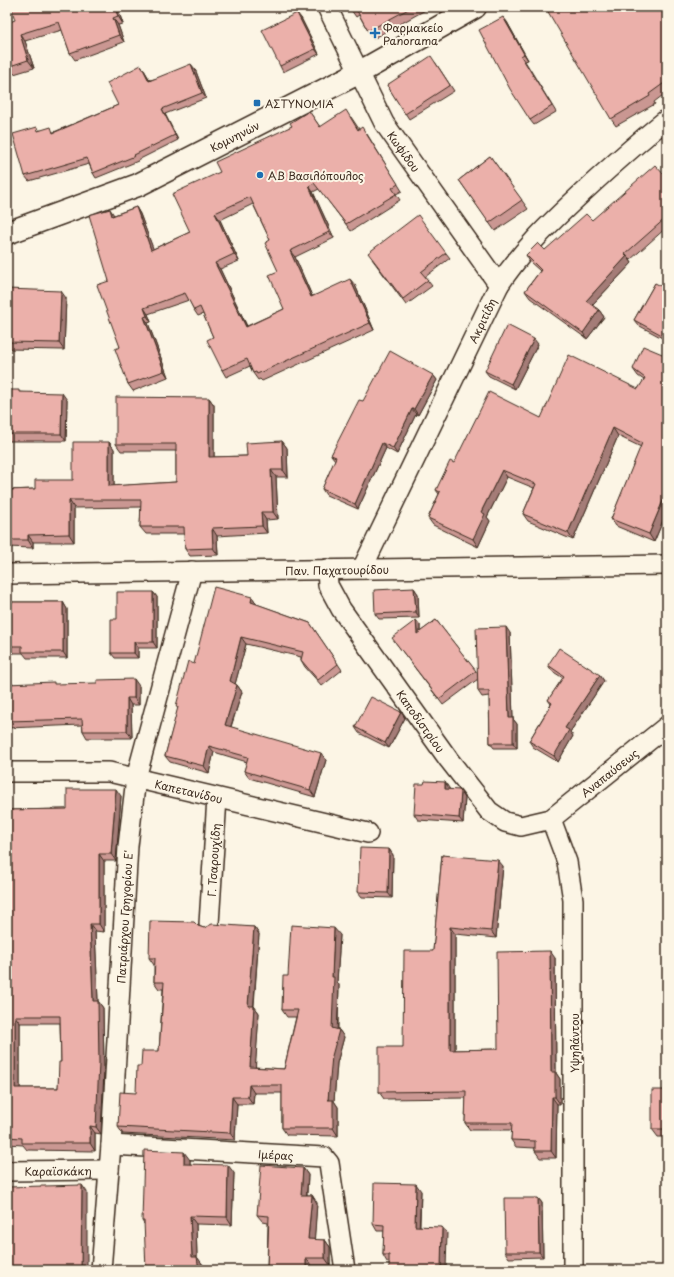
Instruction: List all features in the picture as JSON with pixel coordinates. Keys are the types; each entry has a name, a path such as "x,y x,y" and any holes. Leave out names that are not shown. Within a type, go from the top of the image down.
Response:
{"main road":[{"name":"Κομνηνών","path":"7,233 138,185 360,72 475,7"}],"street":[{"name":"Κωφίδου","path":"327,7 384,123 499,285"},
{"name":"Ακριτίδη","path":"362,569 499,285 521,254 537,236 602,175 667,119"},
{"name":"Παν. Παχατουρίδου","path":"7,574 667,565"},
{"name":"Καποδίστρίου","path":"326,569 328,585 341,609 449,760 489,811 505,822 520,826 551,819"},
{"name":"Πατριάρχου Γρηγορίου Ε'","path":"101,1270 111,1145 128,846 136,778 192,571"},
{"name":"Αναπαύσεως","path":"551,819 667,726"},
{"name":"Καπετανίδου","path":"7,772 99,771 136,778 368,833"},
{"name":"Γ. Τσαρουχίδη","path":"209,924 217,798"},
{"name":"Υψηλάντου","path":"551,819 567,862 573,900 573,1270"},
{"name":"Ιμέρας","path":"111,1145 324,1157 329,1163 345,1270"},
{"name":"Καραϊσκάκη","path":"7,1171 109,1170"}],"building":[{"path":"11,7 114,7 118,16 113,18 119,35 70,53 59,22 20,34 28,60 7,67 7,23 15,20"},
{"path":"355,7 412,7 368,31"},
{"path":"552,7 667,7 667,81 649,94 650,96 611,119 547,10"},
{"path":"297,13 315,49 280,66 262,30"},
{"path":"503,17 524,54 521,56 552,106 530,120 510,89 479,30"},
{"path":"431,56 450,85 405,114 387,85"},
{"path":"191,64 202,93 162,109 175,135 134,155 135,156 93,173 87,158 25,176 13,134 37,127 38,131 51,127 53,133 118,105 107,83 141,65 149,81"},
{"path":"346,110 358,130 362,127 398,184 392,188 396,194 346,224 314,183 309,186 329,232 290,251 311,297 350,279 370,323 257,374 256,372 253,373 247,359 222,370 207,340 213,337 200,307 194,310 185,293 144,308 147,316 144,317 164,371 128,384 115,349 120,347 97,285 109,281 89,215 110,209 112,216 136,207 151,250 190,232 172,194 220,172 215,162 292,126 290,123 309,111 320,127","holes":["250,197 270,240 265,243 278,271 269,275 284,309 246,327 215,263 234,254 215,213"]},
{"path":"490,156 522,200 489,223 459,180"},
{"path":"655,165 667,178 667,217 625,254 627,256 586,301 599,310 583,333 525,291 541,270 526,255 538,243 545,250 586,214 592,220"},
{"path":"418,215 446,253 421,272 428,280 403,299 368,253"},
{"path":"655,283 667,289 667,325 662,335 634,320"},
{"path":"7,289 61,291 59,343 7,342"},
{"path":"507,325 534,339 511,384 485,371"},
{"path":"643,346 667,356 667,491 649,534 611,519 642,443 613,428 568,533 523,514 536,484 502,470 481,512 485,514 473,539 428,518 440,492 436,490 450,461 454,463 489,392 541,418 569,355 638,389 645,378 633,369"},
{"path":"390,351 433,375 414,409 412,409 393,448 382,443 355,504 322,489 336,457 331,455 359,400 363,401"},
{"path":"7,390 19,390 19,392 62,393 61,434 7,434"},
{"path":"116,397 209,398 209,457 247,456 246,443 282,441 283,470 271,470 273,512 261,512 262,526 212,528 213,548 185,549 184,527 140,527 141,500 69,500 69,534 28,535 28,540 7,540 7,490 35,489 35,480 73,480 73,442 109,442 109,486 176,482 176,444 116,444"},
{"path":"214,587 252,597 251,602 310,623 338,664 318,680 301,660 303,652 241,637 230,681 237,685 225,725 321,753 310,790 244,771 248,757 209,746 204,766 165,756 188,661 194,664"},
{"path":"414,588 416,612 375,614 374,590"},
{"path":"117,592 153,592 153,642 134,642 134,653 111,653 111,619 117,619"},
{"path":"7,602 63,602 63,652 22,652 22,646 7,646"},
{"path":"416,620 417,634 436,620 476,671 439,699 392,638"},
{"path":"506,627 509,718 513,718 513,743 490,743 489,691 478,691 476,628"},
{"path":"559,648 600,675 565,728 569,730 554,756 529,741 552,703 548,700 564,676 548,665"},
{"path":"134,679 134,698 127,698 127,731 83,731 82,719 7,721 7,684 54,682 54,684 97,683 97,680"},
{"path":"371,697 401,712 385,743 355,727"},
{"path":"425,781 445,782 445,789 459,790 461,792 459,818 414,814 416,784 424,784"},
{"path":"67,789 116,789 111,854 99,854 99,924 90,924 93,1001 98,1001 99,1063 96,1127 90,1126 90,1143 22,1143 22,1138 7,1137 7,810 67,809","holes":["15,1016 60,1016 61,1062 59,1062 58,1088 15,1088"]},
{"path":"360,848 389,849 388,893 358,892"},
{"path":"442,855 498,860 491,931 450,927 450,1050 498,1049 497,952 550,951 551,1072 555,1072 555,1097 552,1097 551,1151 535,1151 535,1141 511,1140 512,1123 465,1123 466,1091 379,1092 379,1047 403,1047 404,951 433,951"},
{"path":"150,921 194,922 198,926 204,928 212,924 254,927 248,1006 254,1006 250,1067 284,1069 298,1010 282,1010 283,976 288,976 291,925 334,928 332,1028 339,1030 332,1056 328,1100 333,1100 333,1128 282,1128 282,1085 249,1085 248,1097 232,1097 230,1133 118,1127 120,1092 136,1093 137,1066 141,1066 142,1051 159,1051 164,982 154,982 155,958 149,958"},
{"path":"652,1090 667,1090 667,1129 652,1129"},
{"path":"144,1150 184,1152 184,1164 228,1165 227,1217 190,1216 192,1257 197,1257 199,1270 146,1270 144,1221 142,1221"},
{"path":"261,1165 303,1168 301,1195 312,1195 308,1239 325,1240 325,1258 306,1258 306,1270 267,1270 269,1216 257,1215"},
{"path":"374,1183 416,1184 415,1226 442,1227 441,1268 444,1268 444,1270 389,1270 389,1255 383,1255 384,1225 373,1224"},
{"path":"82,1185 81,1270 7,1270 7,1187"},
{"path":"504,1198 538,1198 539,1252 505,1252"}],"place":[{"name":"Φαρμακείο Panorama","path":"375,33"},
{"name":"ΑΣΤΥΝΟΜΙΑ","path":"257,103"},
{"name":"ΑΒ Βασιλόπουλος","path":"260,175"}]}
